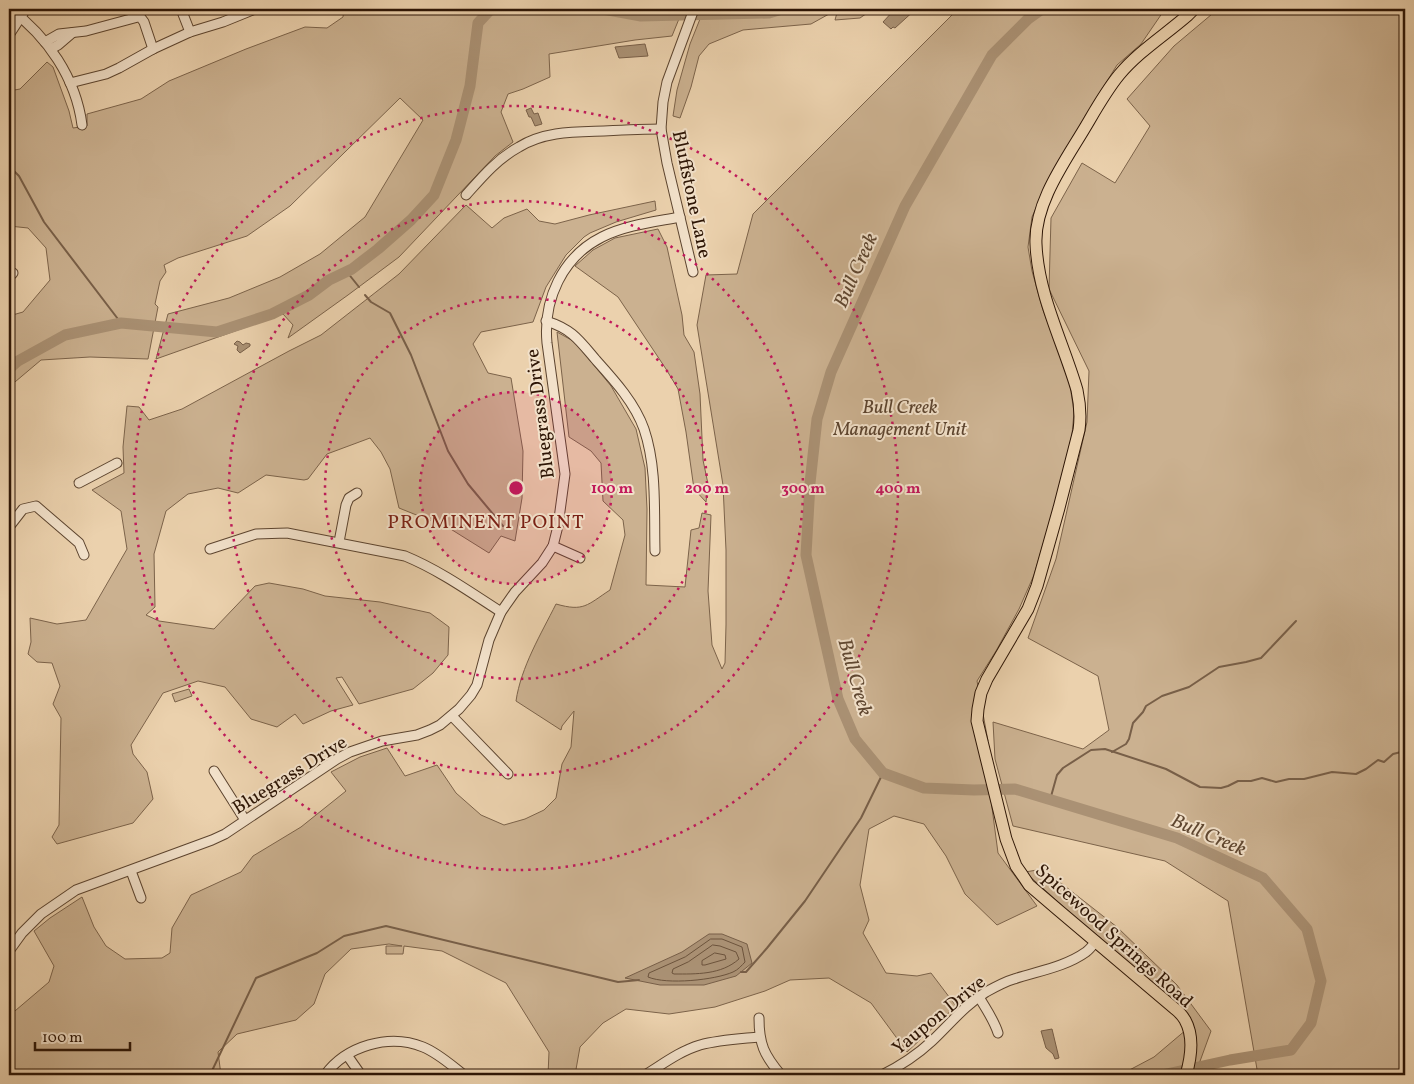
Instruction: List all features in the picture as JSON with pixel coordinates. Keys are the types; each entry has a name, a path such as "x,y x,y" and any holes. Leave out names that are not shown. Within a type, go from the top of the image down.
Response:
{"main road":[{"name":"Spicewood Springs Road","path":"1186,11 1118,75 1106,92 1061,167 1047,194 1037,224 1036,242 1041,278 1077,390 1081,416 1059,508 1037,586 1028,609 986,679 981,693 977,721 998,808 1016,866 1030,885 1056,909 1174,1008 1185,1020 1190,1032 1188,1070"}],"street":[{"path":"10,9 23,13 48,46 70,83 82,124"},
{"path":"181,9 190,32"},
{"path":"70,83 106,74 190,32 223,22 255,9"},
{"name":"Bluffstone Lane","path":"693,272 667,163 661,129 667,82 694,9"},
{"path":"9,35 23,13"},
{"path":"48,46 59,34 72,33 138,17 144,22 153,49"},
{"path":"466,195 490,168 502,158 519,146 552,134 661,129"},
{"name":"Bluegrass Drive","path":"9,951 31,923 76,890 131,871 225,834 337,759 350,752 382,741 430,730 452,716 468,699 477,685 489,640 501,612 515,592 542,563 553,546 558,526 565,474 547,343 546,321 552,294 571,262 581,251 598,240 625,228 680,216"},
{"path":"546,321 560,325 573,333 616,382 644,428 650,456 653,485 655,551"},
{"path":"79,484 116,463"},
{"path":"339,542 346,505 349,498 357,493"},
{"path":"9,527 24,509 36,506 79,543 84,555"},
{"path":"210,549 256,534 287,533 405,556 420,562 501,612"},
{"path":"553,546 580,558"},
{"path":"452,716 508,774"},
{"path":"214,771 245,820"},
{"path":"131,871 141,898"},
{"name":"Yaupon Drive","path":"882,1075 899,1067 932,1041 978,997 1012,980 1074,959 1087,952 1096,941"},
{"path":"978,997 989,1012 998,1033"},
{"path":"759,1018 759,1037 765,1053 781,1075"},
{"path":"645,1075 680,1054 700,1046 759,1037"},
{"path":"325,1075 329,1069 347,1055 379,1042 403,1042 422,1047 439,1056 464,1075"},
{"path":"347,1055 361,1075"}],"green space":[{"path":"344,9 683,9 672,36 549,54 550,77 508,94 501,112 513,142 495,156 399,257 288,338 293,325 283,314 156,359 168,314 229,298 280,277 320,254 365,217 423,120 400,98 290,206 247,236 178,258 164,265 166,272 160,281 155,304 158,307 148,359 90,357 41,360 9,387 9,316 23,312 50,280 46,248 28,228 9,226 9,91 20,89 47,62 53,67 73,128 87,126 87,114 141,99 169,81 305,27 327,28 343,17"},
{"path":"704,9 838,9 811,24 743,30 709,44 699,56 680,118 673,116 677,90 690,44"},
{"path":"838,9 873,9 860,18 835,20"},
{"name":"Bull Creek Management Unit","path":"958,9 1165,9 1141,44 1117,65 1043,192 1032,217 1028,247 1032,271 1043,310 1069,379 1074,412 1072,435 1057,497 1034,575 1019,609 977,681 988,741 976,738 989,785 998,853 1037,906 997,925 965,894 946,856 924,824 894,816 869,829 860,885 869,920 863,933 886,973 917,976 931,973 956,1006 907,1052 871,1003 829,978 790,980 765,991 715,1007 669,1014 626,1009 603,1023 580,1047 575,1075 548,1075 549,1052 506,983 442,951 404,946 403,954 386,954 386,946 402,946 389,944 351,949 325,974 314,1004 296,1020 237,1034 218,1052 221,1075 9,1075 9,1016 49,982 54,966 34,931 82,897 94,927 106,946 125,959 162,958 170,953 172,928 191,895 241,872 253,856 301,827 346,791 331,772 360,757 387,748 405,776 437,765 456,793 481,815 504,825 525,819 544,810 556,798 562,764 571,747 574,711 561,730 516,701 522,676 532,651 556,604 573,607 585,606 610,590 625,535 623,520 603,501 601,463 591,451 569,437 557,332 575,342 611,386 636,429 645,468 647,509 646,585 685,587 691,530 699,528 702,513 711,515 708,591 712,645 722,669 725,663 726,625 726,550 723,485 697,325 706,275 737,274 753,214"},
{"path":"1218,9 1405,9 1405,1075 1258,1075 1228,901 1165,861 1013,826 995,759 993,722 1083,749 1109,730 1098,676 1028,638 1056,559 1087,422 1089,371 1049,289 1051,218 1082,163 1115,183 1150,126 1127,99 1174,46"},
{"path":"655,201 656,210 616,222 584,237 566,255 546,287 533,322 481,332 473,344 488,373 511,378 523,451 522,498 515,541 501,536 489,553 449,528 399,508 390,469 381,452 370,438 327,454 308,479 266,475 238,493 218,488 188,494 166,511 154,554 155,607 146,615 159,621 214,629 255,586 269,583 303,589 325,596 380,602 430,613 449,627 448,655 433,673 413,689 359,704 342,677 336,678 353,705 331,711 303,724 295,714 277,727 251,719 225,687 198,681 163,693 131,745 133,754 147,772 153,799 133,823 57,844 52,837 59,825 61,718 53,704 60,686 52,663 37,662 28,654 31,642 30,618 57,624 86,620 127,549 121,511 92,490 124,473 123,447 127,406 139,407 149,420 182,409 321,335 399,274 466,205 492,228 504,218 527,209 539,221 555,224"},
{"path":"658,229 667,247 682,315 684,335 694,352 700,394 703,460 708,484 706,502 694,489 678,389 618,297 575,266 593,250 615,238"},
{"path":"189,689 192,696 175,702 172,694"},
{"path":"1043,869 1117,927 1177,985 1211,1031 1195,1075 1120,1075 1154,1057 1193,1024 1025,872"}],"water":[{"path":"895,9 916,9 895,28 891,29 883,22"},
{"path":"645,44 648,56 619,58 615,47"},
{"path":"531,108 534,114 538,113 542,124 535,126 526,110"},
{"path":"237,341 243,345 246,343 250,344 250,346 240,353 237,350 238,346 234,344"},
{"path":"709,934 722,934 747,944 752,963 736,976 704,985 660,985 625,978 682,952"},
{"path":"1052,1029 1059,1058 1055,1059 1053,1054 1046,1048 1041,1031"}],"waterway":[{"path":"9,369 18,361 65,335 121,323 217,332 272,314 309,295 329,280 352,269 411,220 434,195 456,140 470,86 478,23 491,9"},
{"path":"603,9 641,16 769,13 782,9"},
{"name":"Bull Creek","path":"1042,9 1028,19 992,55 905,206 831,372 817,419 810,483 806,555 838,699 855,739 883,773 924,788 1015,789 1177,838 1263,878 1307,929 1321,981 1311,1023 1291,1050 1230,1060 1162,1075"},
{"path":"9,166 19,176 44,222 121,323"},
{"path":"347,272 359,287"},
{"path":"365,295 371,302 390,313 411,355 448,451 468,484 503,526"},
{"path":"1112,752 1126,744 1133,723 1146,706 1162,696 1189,687 1219,667 1261,658 1296,621"},
{"path":"1050,800 1057,775 1063,768 1091,750 1105,749 1166,769 1200,787 1221,788 1238,781 1251,781 1262,778 1276,782 1289,779 1304,779 1332,772 1356,774 1378,760 1384,762 1393,754 1405,751"},
{"path":"741,972 746,972 805,901 861,818 883,773"},
{"path":"210,1075 256,978 317,953 344,936 386,926 618,982 639,980"}],"district":[{"name":"PROMINENT POINT","path":"486,521"}]}
